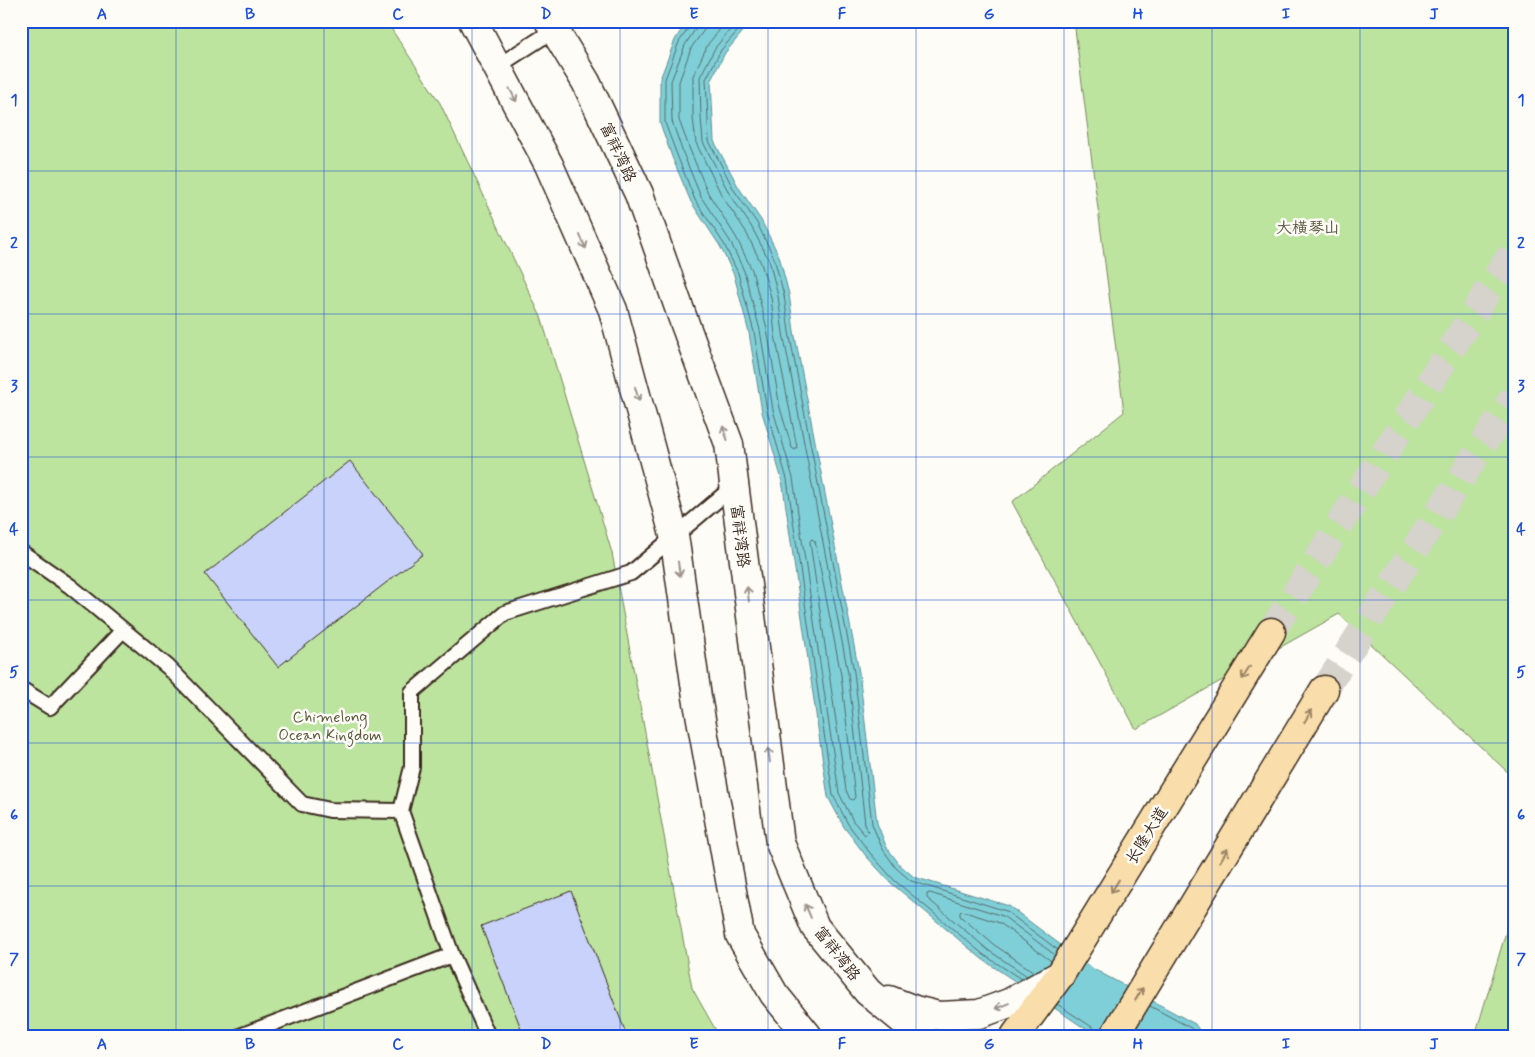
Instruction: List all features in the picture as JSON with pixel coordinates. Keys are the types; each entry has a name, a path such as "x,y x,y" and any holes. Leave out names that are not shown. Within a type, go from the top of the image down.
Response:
{"main road":[{"path":"473,21 549,165 613,310 674,535 697,697 740,935 774,994 808,1036"},
{"name":"富祥湾路","path":"551,26 586,82 639,194 729,444 780,843 815,927 868,992 922,1036"},
{"name":"长隆大道","path":"1015,1036 1060,975 1271,632"},
{"path":"1114,1036 1324,690"},
{"path":"868,992 915,1010 939,1016 979,1014 1009,1003 1060,975"}],"lane":[{"path":"498,66 551,26"},
{"path":"488,1036 452,955 401,811 412,767 412,692 505,613 631,572 734,486"},
{"path":"21,552 70,586 168,667 302,804 330,810 401,811"},
{"path":"21,689 50,707 123,630"},
{"path":"240,1036 452,955"}],"green space":[{"name":"Chimelong Ocean Kingdom","path":"21,21 386,21 440,103 541,317 612,553 692,988 719,1036 21,1036"},
{"name":"大橫琴山","path":"1074,21 1514,21 1514,778 1339,614 1136,729 1012,502 1124,412"},
{"path":"1514,905 1514,1036 1475,1036"}],"water":[{"path":"687,21 755,21 745,29 725,53 711,80 714,141 739,188 761,220 779,256 789,294 794,331 859,672 877,823 886,846 900,865 914,877 1009,906 1090,967 1195,1024 1203,1036 1096,1036 982,959 891,883 866,856 844,827 828,797 782,480 762,412 749,333 734,275 720,246 691,202 660,123 660,79 675,40"}],"building":[{"path":"350,461 423,554 278,667 205,574"},
{"path":"571,891 627,1036 524,1036 481,926"}],"tunnel":[{"path":"1271,632 1514,250"},
{"path":"1324,690 1514,396"}]}
